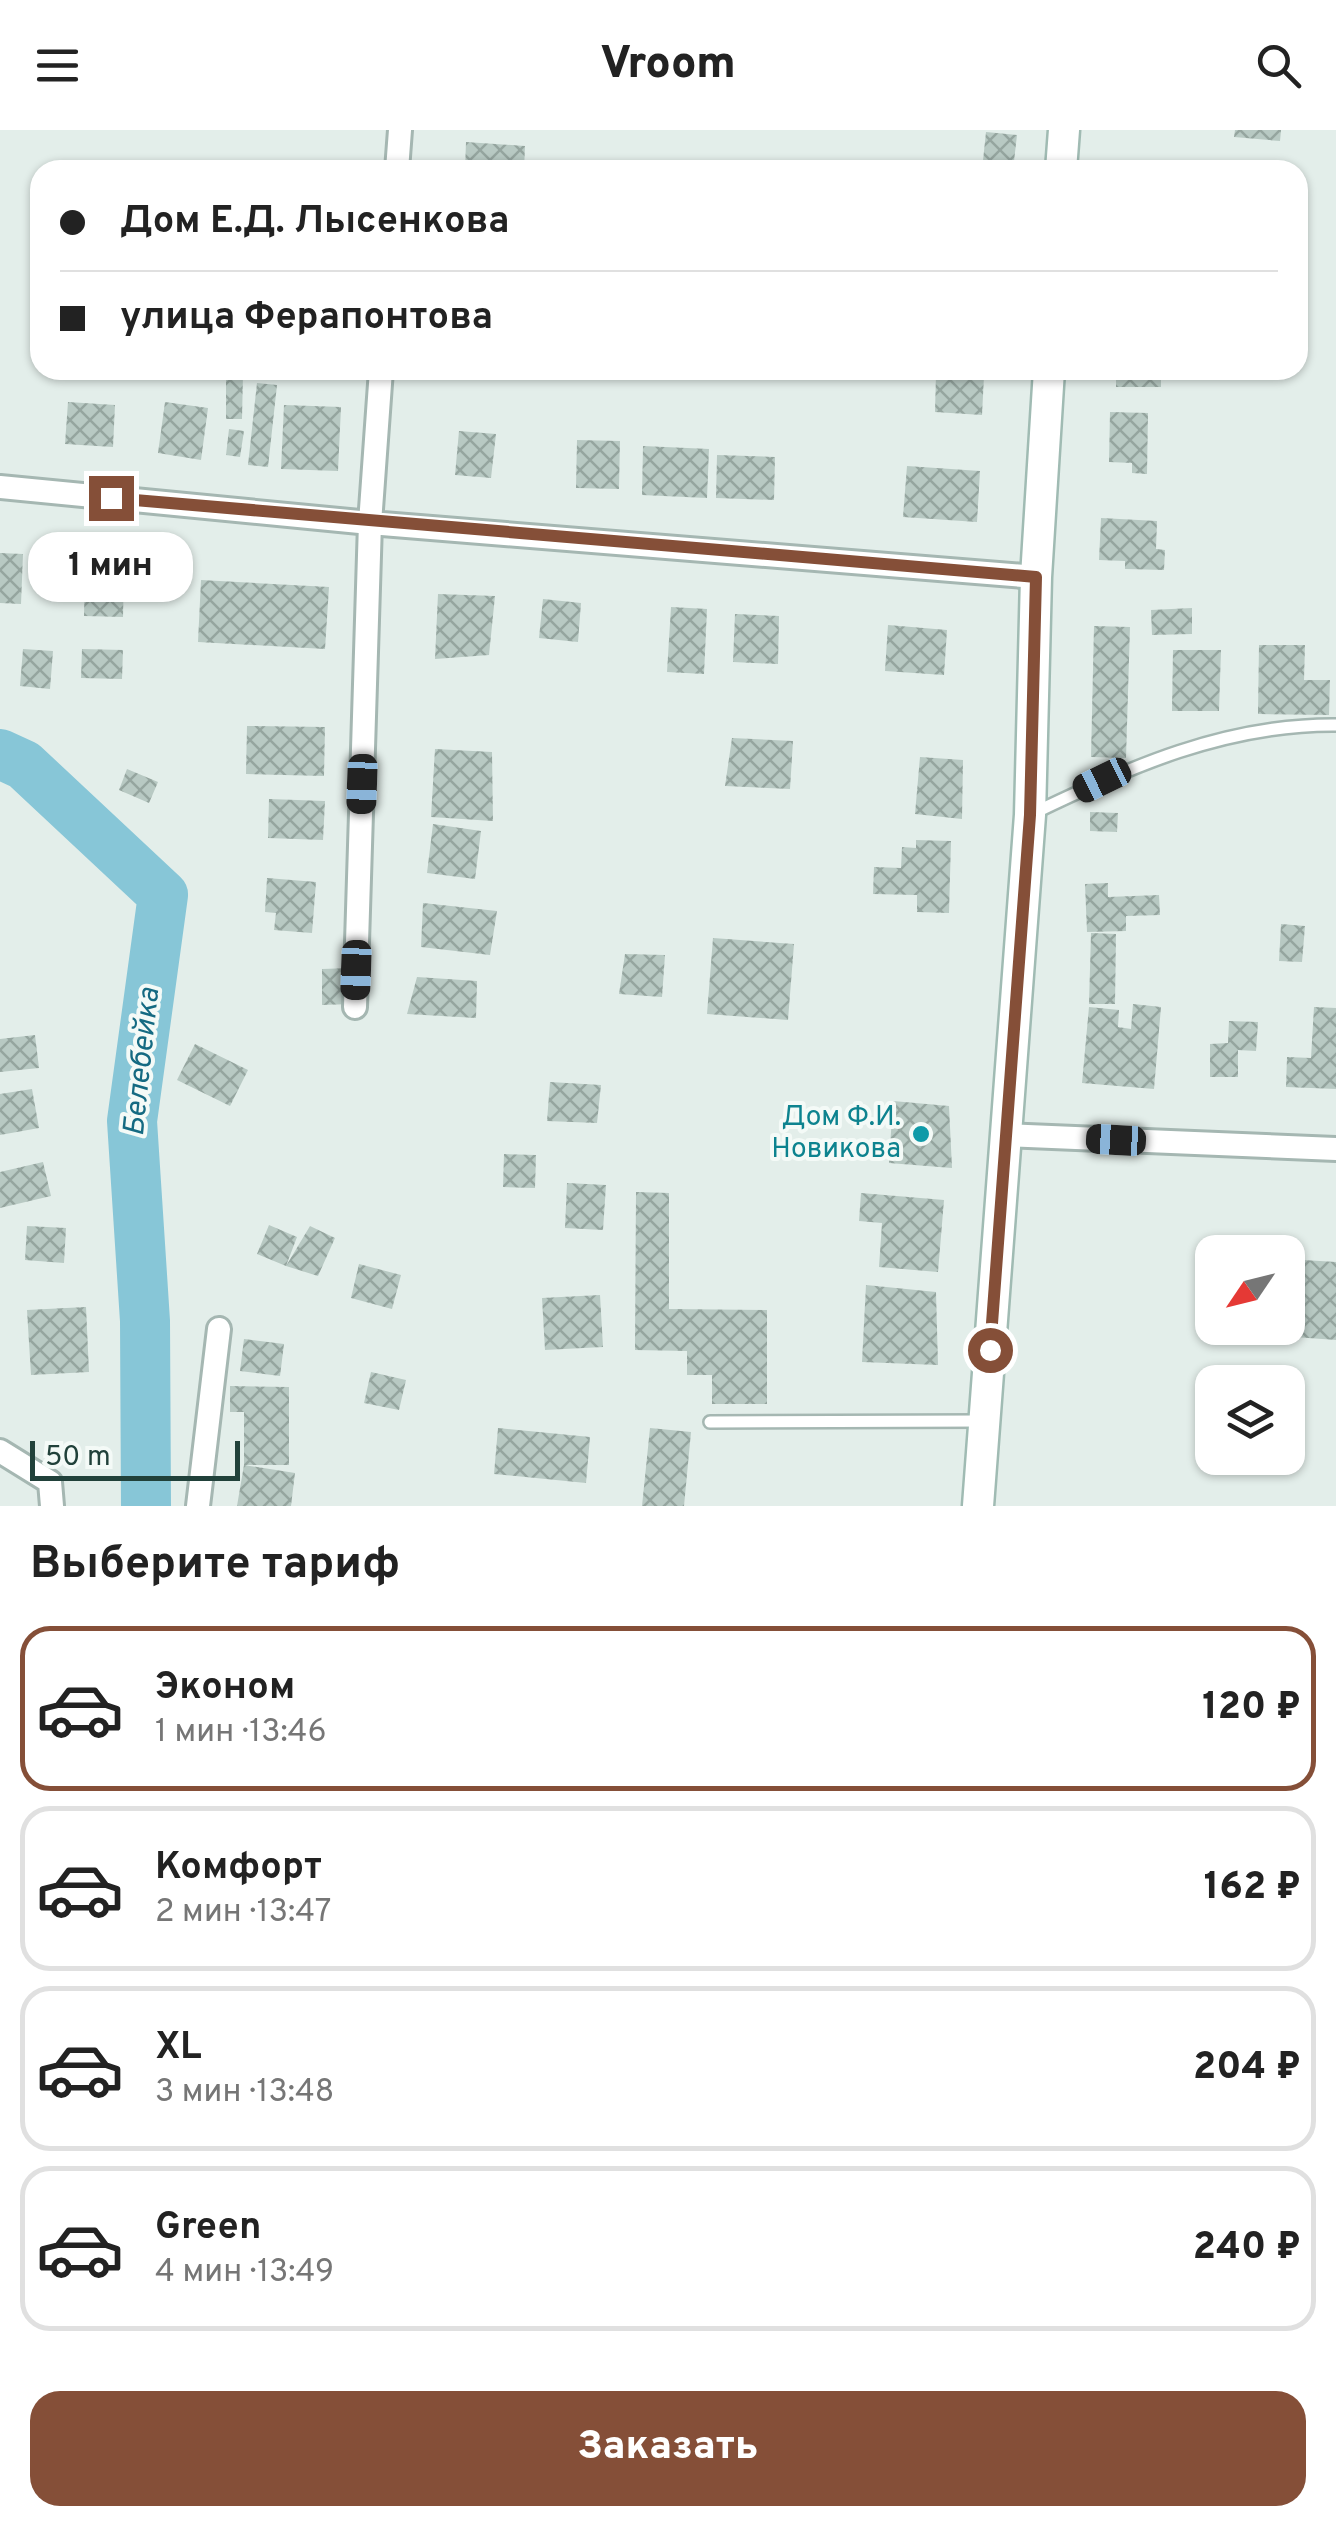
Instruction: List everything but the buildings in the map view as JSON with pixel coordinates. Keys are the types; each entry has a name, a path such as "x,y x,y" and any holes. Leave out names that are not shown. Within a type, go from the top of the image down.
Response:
{"main road":[{"path":"1062,160 1064,130"},
{"path":"978,1506 1030,815 1036,577 1048,380"}],"street":[{"path":"397,160 400,130"},
{"path":"354,1007 370,523 380,380"},
{"path":"0,486 370,523 1036,577"},
{"path":"1006,1134 1336,1150"},
{"path":"198,1506 220,1329"},
{"path":"0,1451 50,1482 52,1506"}],"lane":[{"path":"1030,815 1102,780 1211,738 1305,724 1336,725"},
{"path":"710,1422 985,1421"}],"waterway":[{"name":"Белебейка","path":"0,754 24,765 163,895 132,1121 145,1321 146,1506"}],"place":[{"name":"Дом Ф.И. Новикова","path":"921,1134"}],"route":[{"path":"111,498 1036,577 1030,815 990,1350"}]}
